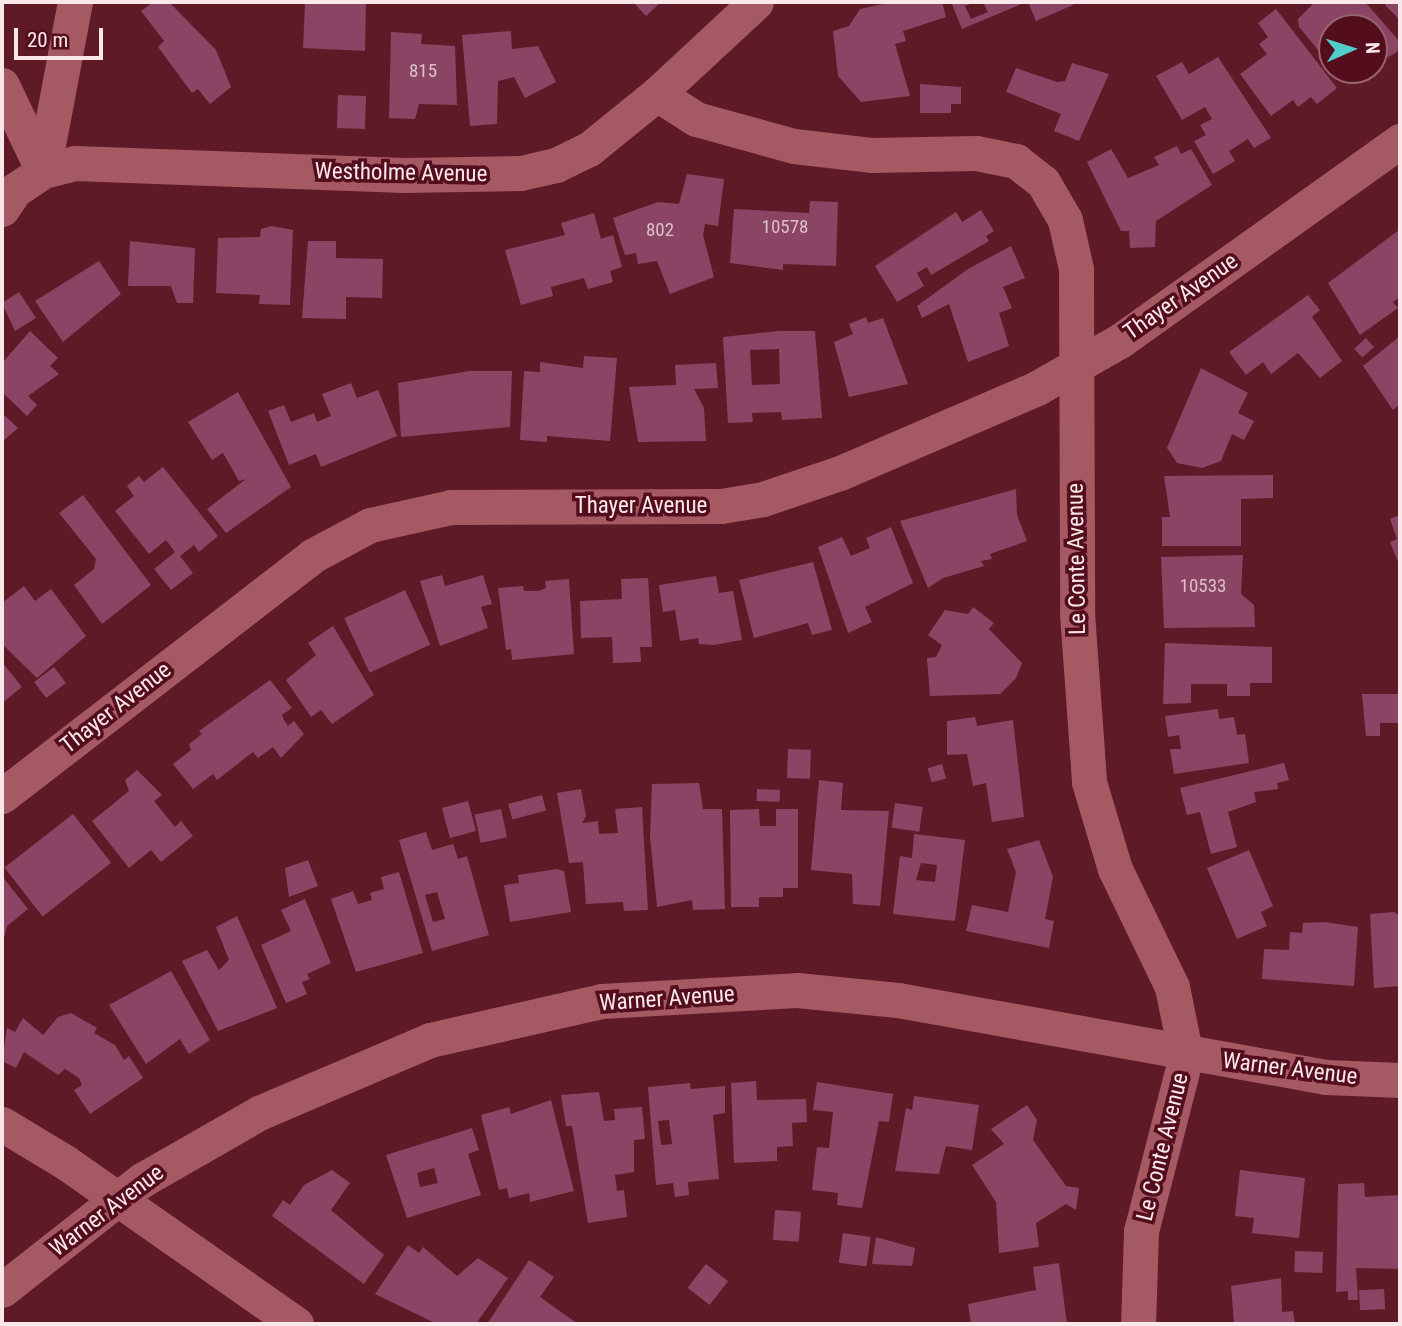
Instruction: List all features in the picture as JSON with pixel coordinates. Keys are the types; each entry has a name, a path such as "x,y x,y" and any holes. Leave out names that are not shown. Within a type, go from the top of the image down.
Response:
{"street":[{"path":"43,171 75,2"},
{"name":"Westholme Avenue","path":"2,209 15,190 43,171 75,163 404,175 521,173 556,165 589,149 657,94 756,2"},
{"path":"2,85 43,171"},
{"name":"Le Conte Avenue","path":"657,94 696,119 794,146 872,155 976,153 1016,161 1044,182 1065,220 1076,270 1073,367 1077,613 1089,782 1115,869 1172,987 1186,1056 1141,1231 1138,1324"},
{"name":"Thayer Avenue","path":"2,796 312,556 370,525 451,506 675,510 763,499 840,473 1073,367 1121,340 1400,141"},
{"name":"Warner Avenue","path":"2,1290 142,1180 259,1113 430,1040 602,1001 797,990 898,1000 1186,1056 1326,1077 1400,1080"},
{"path":"2,1124 65,1161 117,1202 296,1324"}],"building":[{"path":"153,2 169,2 216,50 231,87 210,104 198,89 192,93 158,47 164,41 141,11"},
{"path":"366,2 365,51 303,48 305,4"},
{"path":"633,2 661,2 646,16"},
{"path":"892,2 942,2 946,17 903,31 906,41 895,44 910,96 861,102 838,76 833,31 849,26 860,9"},
{"path":"951,2 975,2 965,6 971,19 988,12 983,2 1026,2 962,29"},
{"path":"1028,2 1072,2 1073,5 1036,21"},
{"path":"1315,2 1365,2 1376,14 1318,14 1318,50 1299,27 1298,19"},
{"path":"1388,2 1400,2 1400,20 1385,5"},
{"path":"1276,9 1318,63 1318,84 1334,84 1337,88 1317,104 1311,97 1298,107 1293,100 1271,116 1240,74 1267,54 1259,44 1268,37 1258,23"},
{"path":"1388,28 1400,42 1397,52 1388,57"},
{"path":"511,31 512,49 538,46 556,82 525,98 514,77 498,81 497,124 470,126 462,35"},
{"path":"391,32 422,34 421,44 455,46 457,105 419,104 415,119 389,118"},
{"path":"1218,57 1271,138 1254,148 1248,139 1229,151 1235,161 1213,174 1194,141 1206,135 1200,125 1212,119 1205,107 1182,120 1156,76 1182,62 1189,74"},
{"path":"1072,63 1109,74 1079,141 1054,131 1061,114 1006,92 1016,68 1057,82 1065,81"},
{"path":"920,84 961,87 961,104 951,104 951,113 920,113"},
{"path":"338,95 366,96 365,129 337,128"},
{"path":"1177,146 1181,154 1191,149 1212,185 1156,221 1155,247 1130,248 1129,231 1121,231 1087,162 1111,149 1128,178 1159,165 1154,157"},
{"path":"687,174 724,179 718,226 705,224 703,235 714,277 670,294 657,261 638,264 636,253 625,255 613,218 658,202 679,204"},
{"path":"810,201 838,202 836,266 783,264 783,270 730,263 734,209 809,213"},
{"path":"981,210 994,231 986,236 989,241 931,275 927,267 917,273 924,286 897,302 875,266 956,212 962,222"},
{"path":"594,213 601,239 613,235 622,267 610,271 613,282 588,289 584,278 551,287 553,296 521,305 505,250 565,235 561,223"},
{"path":"271,226 293,230 290,305 259,304 260,295 216,293 218,238 260,237 261,229"},
{"path":"1399,230 1400,297 1393,302 1398,308 1360,335 1328,283"},
{"path":"130,241 195,248 193,303 177,303 171,286 128,286"},
{"path":"308,241 336,241 336,258 383,259 382,298 346,297 346,319 302,318"},
{"path":"1011,246 1025,278 1003,287 1012,308 999,313 1009,346 968,362 949,304 922,318 917,306 968,269"},
{"path":"99,261 121,294 63,342 35,301"},
{"path":"19,292 36,318 15,331 2,303"},
{"path":"1308,295 1320,310 1312,317 1342,361 1320,378 1298,353 1271,374 1263,362 1246,375 1229,352"},
{"path":"866,317 868,323 883,318 908,384 849,397 834,342 853,334 849,324"},
{"path":"30,331 58,358 50,366 59,374 28,396 37,405 27,416 2,392 2,363"},
{"path":"779,331 815,331 822,418 782,420 781,412 752,413 753,422 728,423 723,337","holes":["779,349 780,384 752,385 750,350"]},
{"path":"1400,336 1400,404 1393,410 1363,366"},
{"path":"1366,338 1374,347 1362,358 1354,349"},
{"path":"584,356 617,358 610,441 547,436 547,442 520,440 524,371 540,372 540,362 583,368"},
{"path":"716,363 718,388 694,389 704,408 706,441 638,442 629,387 676,385 675,365"},
{"path":"1201,368 1248,393 1238,413 1254,421 1244,440 1232,434 1221,461 1202,468 1177,463 1167,448"},
{"path":"469,371 512,371 510,427 401,437 398,383"},
{"path":"351,383 357,398 378,390 397,436 321,467 316,454 289,465 268,411 284,405 291,422 314,413 317,422 331,416 322,394"},
{"path":"238,392 291,487 226,533 207,509 246,479 239,481 223,453 212,460 188,422"},
{"path":"2,413 18,428 3,441 2,439"},
{"path":"163,467 218,536 199,552 194,545 180,556 193,573 171,590 154,569 175,552 166,540 149,554 115,511 134,496 127,486 139,476 144,482"},
{"path":"1273,475 1273,498 1241,499 1241,546 1162,546 1162,517 1170,517 1164,476"},
{"path":"1016,489 1017,515 1027,541 990,554 992,559 981,561 984,566 943,578 928,588 900,521"},
{"path":"83,495 151,585 102,624 74,585 94,569 96,559 59,513"},
{"path":"1400,515 1400,567 1390,542 1397,539 1390,519"},
{"path":"891,527 913,583 865,607 872,622 848,633 818,547 842,537 851,556 870,548 866,538"},
{"path":"1243,555 1241,594 1254,605 1255,627 1164,628 1161,557"},
{"path":"813,562 832,630 812,635 808,623 754,638 739,580"},
{"path":"442,575 445,586 483,575 492,604 481,607 488,628 440,646 420,581"},
{"path":"716,576 719,593 733,591 742,640 714,645 699,644 698,638 680,641 675,610 663,612 659,585"},
{"path":"648,578 652,647 640,647 641,662 613,663 612,637 581,638 580,601 622,599 621,579"},
{"path":"569,579 574,654 512,660 511,649 506,650 498,588 523,586 524,591 538,591 546,588 545,581"},
{"path":"24,586 35,601 51,589 86,636 37,678 2,644 2,603"},
{"path":"405,590 430,644 370,673 344,618"},
{"path":"973,607 994,623 989,629 1022,663 1016,678 1000,694 930,696 927,658 936,657 942,645 928,635 945,610 968,614"},
{"path":"333,626 374,695 332,724 321,710 311,717 286,680 316,655 308,643"},
{"path":"1165,643 1272,647 1272,683 1250,683 1250,696 1227,696 1227,684 1191,684 1191,703 1163,704"},
{"path":"2,662 22,687 2,703"},
{"path":"54,667 66,683 46,698 34,682"},
{"path":"270,680 292,708 282,715 284,720 288,726 294,721 304,734 281,758 273,747 258,758 253,752 217,780 213,774 193,789 173,764 191,750 189,744 202,734 199,731"},
{"path":"1362,694 1400,694 1400,723 1380,723 1380,736 1366,736"},
{"path":"1218,709 1219,719 1234,717 1237,735 1245,734 1249,763 1174,774 1170,749 1181,749 1179,735 1168,737 1165,716"},
{"path":"975,717 977,726 1013,720 1024,817 992,822 986,783 973,786 967,754 947,755 947,721"},
{"path":"788,749 811,750 810,779 787,778"},
{"path":"1284,763 1289,780 1277,783 1278,789 1254,792 1256,802 1228,812 1237,847 1211,854 1200,812 1187,815 1180,788"},
{"path":"942,764 946,778 932,783 928,768"},
{"path":"137,770 162,795 154,801 175,827 181,821 193,836 161,862 151,850 129,868 92,821 129,791 125,780"},
{"path":"819,780 843,783 841,810 889,811 880,906 853,904 852,874 811,870"},
{"path":"699,783 703,809 722,809 725,909 693,910 692,900 657,907 650,837 652,784"},
{"path":"581,789 586,816 582,823 598,821 599,834 618,833 615,809 642,807 648,910 624,911 623,902 586,904 583,862 569,863 557,793"},
{"path":"757,789 780,790 780,802 757,801"},
{"path":"542,795 546,810 512,820 508,804"},
{"path":"468,801 476,831 450,838 442,808"},
{"path":"895,803 923,807 919,832 892,828"},
{"path":"501,809 507,837 481,843 475,815"},
{"path":"759,809 760,826 776,826 776,809 798,809 798,888 783,888 783,897 759,897 759,907 731,907 730,810"},
{"path":"73,814 111,863 43,916 4,868"},
{"path":"426,832 432,850 453,844 458,859 467,856 489,935 432,951 399,840","holes":["437,892 445,919 433,922 425,895"]},
{"path":"914,834 965,840 955,921 893,914 900,856 912,858","holes":["921,863 937,865 935,882 916,880"]},
{"path":"1039,840 1053,877 1045,919 1054,921 1049,948 966,931 972,905 1008,912 1016,872 1007,849"},
{"path":"1249,850 1273,906 1261,912 1267,926 1237,939 1207,868"},
{"path":"308,860 318,886 289,897 285,868"},
{"path":"557,869 564,871 571,912 510,922 504,885 519,883 518,875"},
{"path":"399,872 423,953 356,972 331,899 353,891 358,904 372,900 370,893 384,889 381,877"},
{"path":"2,876 28,909 7,926 2,946"},
{"path":"305,899 331,963 307,974 310,979 302,982 307,994 286,1003 261,945 291,931 281,910"},
{"path":"1394,912 1400,916 1400,986 1374,988 1370,914"},
{"path":"237,916 277,1008 218,1031 182,961 207,950 219,970 229,960 216,927"},
{"path":"1324,922 1358,927 1354,986 1262,979 1264,949 1289,950 1290,932 1302,933 1303,923"},
{"path":"171,971 210,1040 189,1054 180,1039 146,1064 109,1005"},
{"path":"71,1013 97,1028 94,1033 115,1045 124,1060 129,1056 143,1078 90,1114 74,1090 82,1085 79,1078 65,1069 58,1075 24,1052 16,1068 2,1061 7,1028 15,1032 23,1018 43,1035 58,1017"},
{"path":"756,1081 757,1100 806,1099 807,1122 792,1123 793,1146 777,1147 777,1161 734,1163 731,1083"},
{"path":"817,1082 893,1094 889,1122 879,1121 862,1208 837,1205 838,1193 812,1190 817,1147 829,1148 833,1112 813,1110"},
{"path":"690,1083 691,1089 725,1086 725,1113 713,1115 719,1179 688,1182 689,1195 675,1197 673,1183 656,1185 648,1087","holes":["669,1120 672,1144 661,1145 658,1121"]},
{"path":"599,1092 604,1121 615,1120 614,1109 642,1107 645,1139 634,1140 634,1172 615,1175 617,1191 624,1190 627,1217 588,1223 572,1126 566,1126 561,1095"},
{"path":"914,1096 979,1105 972,1150 946,1146 939,1174 895,1171 906,1108 912,1110"},
{"path":"551,1100 574,1191 530,1202 529,1193 509,1198 507,1188 499,1190 481,1115 509,1107 511,1114"},
{"path":"1027,1105 1037,1120 1033,1140 1066,1186 1079,1188 1076,1210 1066,1204 1036,1223 1039,1247 999,1253 996,1202 972,1165 1004,1144 991,1129"},
{"path":"472,1128 479,1150 468,1154 481,1195 407,1218 386,1155","holes":["434,1168 438,1183 420,1187 417,1173"]},
{"path":"332,1170 350,1183 331,1210 384,1255 364,1284 272,1216 283,1200 290,1205 304,1185"},
{"path":"1240,1170 1305,1178 1299,1238 1252,1233 1254,1218 1235,1216"},
{"path":"1364,1183 1365,1197 1400,1195 1400,1269 1356,1268 1358,1300 1348,1300 1348,1291 1336,1292 1338,1184"},
{"path":"775,1210 801,1212 799,1242 773,1240"},
{"path":"843,1233 871,1237 867,1267 839,1263"},
{"path":"876,1237 915,1248 912,1266 872,1264"},
{"path":"408,1245 419,1253 423,1247 457,1276 478,1258 508,1278 476,1324 437,1324 375,1294"},
{"path":"1295,1251 1323,1252 1322,1273 1294,1272"},
{"path":"529,1260 554,1277 540,1297 578,1324 487,1324"},
{"path":"1059,1263 1067,1324 971,1324 968,1304 1036,1290 1033,1267"},
{"path":"706,1264 728,1281 710,1305 688,1288"},
{"path":"1281,1278 1282,1312 1293,1311 1295,1324 1234,1324 1231,1286"},
{"path":"1384,1289 1385,1309 1360,1310 1359,1290"}]}
